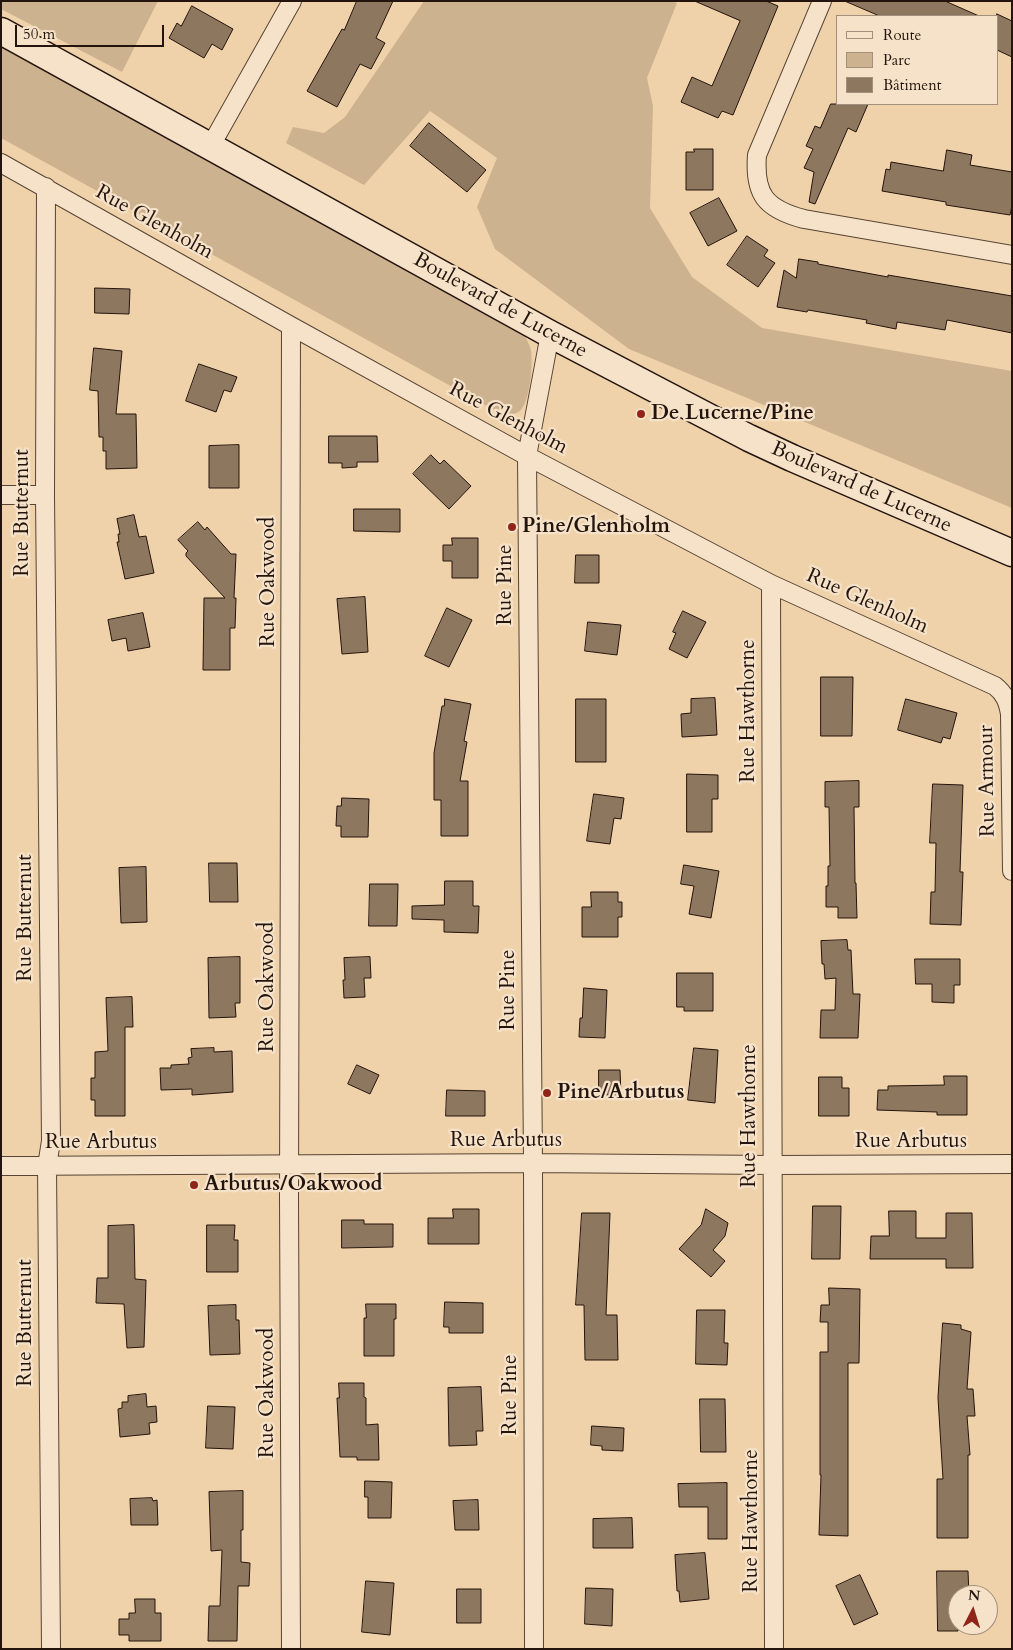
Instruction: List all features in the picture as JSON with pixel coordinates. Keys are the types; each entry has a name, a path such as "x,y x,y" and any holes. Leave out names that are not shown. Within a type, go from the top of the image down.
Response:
{"main road":[{"name":"Boulevard de Lucerne","path":"1,31 550,334 749,438 905,508 1012,553"}],"street":[{"path":"210,147 292,1"},
{"path":"822,1 756,155 758,186 764,198 774,208 804,218 1012,255"},
{"name":"Rue Glenholm","path":"1,163 527,456 771,584 987,681 1004,693"},
{"name":"Rue Butternut","path":"46,187 45,495 51,1140 47,1166 51,1649"},
{"name":"Rue Oakwood","path":"291,1649 289,1165 292,326"},
{"name":"Rue Pine","path":"534,1649 533,1163 527,456 550,334"},
{"path":"1,495 45,495"},
{"name":"Rue Hawthorne","path":"771,584 774,1649"},
{"name":"Rue Armour","path":"1004,693 1010,714 1012,871"},
{"name":"Rue Arbutus","path":"1,1166 533,1163 1012,1164"}],"green space":[{"path":"1,1 158,1 122,72 1,9"},
{"path":"424,1 672,1 677,3 647,78 653,106 650,208 692,277 762,328 1012,371 1012,508 629,349 495,249 477,207 497,158 430,111 364,185 286,143 293,127 324,133 345,117"},
{"path":"1,33 522,330 530,346 532,357 526,400 520,411 505,416 1,138"}],"building":[{"path":"357,1 393,1 376,38 385,43 371,69 360,64 337,107 307,91 342,29 344,30"},
{"path":"695,1 766,1 778,6 733,115 722,111 718,118 681,102 692,77 712,86 740,21"},
{"path":"845,1 945,1 977,15 878,15"},
{"path":"192,6 233,29 222,50 212,44 204,58 169,38 177,23 181,26"},
{"path":"997,15 1012,21 1012,57 998,50"},
{"path":"831,104 868,105 856,132 848,128 815,204 809,202 814,172 804,168 813,149 806,146 815,126 820,128"},
{"path":"429,123 486,170 467,192 410,146"},
{"path":"694,149 713,149 713,190 686,190 686,152 694,152"},
{"path":"947,150 972,155 970,165 1012,172 1012,206 1010,215 946,205 946,202 882,191 886,169 890,170 891,162 943,171"},
{"path":"719,198 737,231 708,246 690,213"},
{"path":"747,236 768,250 764,256 775,263 758,287 727,265"},
{"path":"799,259 888,277 888,275 1012,296 1012,333 947,320 945,330 897,322 896,329 866,323 867,320 777,307 784,270 796,278"},
{"path":"95,288 130,289 129,314 95,313"},
{"path":"94,348 122,351 116,414 136,414 137,468 106,469 106,451 103,451 103,437 99,437 98,391 90,390"},
{"path":"199,364 237,377 231,392 224,390 216,412 186,401"},
{"path":"329,436 377,436 378,462 357,462 357,467 342,468 342,463 329,463"},
{"path":"239,445 239,488 209,488 209,446"},
{"path":"431,455 440,464 444,460 471,486 449,509 413,474"},
{"path":"354,509 400,509 400,532 354,531"},
{"path":"134,515 139,537 146,536 154,573 125,579 117,542 119,542 118,534 120,534 117,519"},
{"path":"198,522 205,530 207,527 231,554 236,554 235,628 230,628 230,670 203,670 204,598 225,598 186,556 188,551 178,540"},
{"path":"452,538 478,538 478,578 452,578 452,561 443,561 443,545 452,545"},
{"path":"576,555 599,555 599,583 575,583"},
{"path":"365,597 368,652 342,654 337,599"},
{"path":"447,608 472,620 449,667 425,656"},
{"path":"683,611 706,622 687,658 669,649 676,633 673,632"},
{"path":"143,613 150,647 128,651 126,638 112,641 108,620"},
{"path":"588,622 621,625 617,655 585,651"},
{"path":"821,677 853,677 852,736 821,736"},
{"path":"715,698 717,735 682,737 681,714 691,713 691,699"},
{"path":"445,699 471,704 464,741 467,742 460,781 468,781 468,836 441,836 441,800 434,800 434,753 442,706 444,706"},
{"path":"576,699 606,699 606,762 576,762"},
{"path":"906,699 957,713 950,739 943,737 941,743 898,730"},
{"path":"687,774 718,775 718,799 712,799 712,832 687,832"},
{"path":"859,781 859,807 854,807 857,918 838,918 838,907 826,907 826,886 828,886 828,866 830,866 829,807 825,807 825,782"},
{"path":"933,784 963,785 960,872 963,872 961,925 930,924 931,892 935,892 936,843 930,843"},
{"path":"594,794 624,798 621,819 614,818 610,844 587,841"},
{"path":"342,798 369,799 368,837 341,837 341,826 336,826 337,806 341,806"},
{"path":"209,863 237,863 238,902 210,902"},
{"path":"684,865 719,871 711,918 689,914 694,886 681,884"},
{"path":"146,867 147,922 121,923 119,868"},
{"path":"445,881 473,881 473,906 479,906 478,933 444,932 444,920 412,919 412,906 444,905"},
{"path":"370,884 398,884 397,926 369,926"},
{"path":"591,892 618,892 618,902 622,902 622,917 618,917 618,937 582,937 582,907 591,907"},
{"path":"847,940 848,950 851,950 853,994 860,994 858,1038 820,1038 821,1010 835,1010 836,978 825,979 821,941"},
{"path":"240,957 240,1003 235,1003 236,1017 209,1018 208,958"},
{"path":"370,957 371,978 364,978 365,997 344,998 344,958"},
{"path":"915,959 960,959 960,985 954,985 954,1003 932,1002 932,984 916,984"},
{"path":"677,973 713,973 713,1011 684,1011 684,1007 677,1007"},
{"path":"584,988 607,990 605,1038 579,1037"},
{"path":"132,997 133,1027 125,1027 125,1116 95,1116 95,1100 91,1100 91,1078 95,1078 95,1052 108,1051 106,998"},
{"path":"214,1048 214,1052 232,1051 233,1092 192,1095 192,1089 161,1090 160,1068 171,1068 171,1065 189,1064 188,1058 192,1057 191,1049"},
{"path":"694,1048 718,1050 715,1103 688,1100"},
{"path":"357,1065 379,1075 370,1094 348,1084"},
{"path":"599,1070 620,1070 621,1095 599,1095"},
{"path":"944,1076 967,1076 967,1115 937,1115 937,1112 877,1110 878,1090 888,1090 888,1086 944,1085"},
{"path":"819,1077 842,1077 842,1088 849,1088 849,1116 819,1116"},
{"path":"447,1090 485,1091 485,1116 446,1116"},
{"path":"813,1206 841,1206 840,1259 812,1259"},
{"path":"453,1209 479,1209 479,1244 428,1244 428,1218 453,1218"},
{"path":"706,1209 728,1223 725,1236 713,1250 725,1261 711,1277 679,1249 701,1225"},
{"path":"889,1211 916,1211 916,1238 946,1238 946,1213 972,1213 973,1268 946,1268 946,1259 870,1259 871,1236 889,1236"},
{"path":"582,1213 610,1213 606,1315 617,1315 618,1360 585,1360 584,1305 576,1305"},
{"path":"342,1220 364,1220 364,1224 393,1224 393,1247 342,1248"},
{"path":"134,1225 135,1279 146,1280 144,1347 127,1348 124,1304 96,1303 97,1278 108,1278 108,1226"},
{"path":"207,1225 235,1225 234,1240 238,1240 238,1272 207,1272"},
{"path":"829,1288 860,1289 859,1363 848,1363 848,1536 819,1535 821,1475 820,1352 828,1352 828,1322 820,1322 821,1305 829,1305"},
{"path":"445,1302 483,1303 483,1333 449,1333 449,1327 444,1327"},
{"path":"366,1304 396,1304 394,1356 364,1356"},
{"path":"236,1305 236,1320 239,1320 240,1354 210,1355 208,1306"},
{"path":"697,1310 725,1310 724,1343 728,1343 727,1365 696,1364"},
{"path":"943,1323 961,1325 961,1329 971,1332 967,1389 973,1389 975,1416 967,1416 970,1455 968,1455 968,1538 937,1538 937,1479 943,1479 938,1398"},
{"path":"339,1383 364,1383 366,1425 378,1424 379,1460 357,1460 357,1457 340,1457 337,1398 339,1398"},
{"path":"481,1387 483,1431 476,1431 477,1445 449,1446 448,1388"},
{"path":"146,1394 147,1407 156,1406 157,1422 149,1423 150,1434 120,1437 118,1409 122,1408 122,1402 128,1402 128,1396"},
{"path":"700,1399 725,1399 726,1452 701,1452"},
{"path":"208,1406 235,1407 233,1449 206,1448"},
{"path":"592,1426 624,1428 623,1451 602,1450 602,1446 591,1445"},
{"path":"365,1481 392,1482 391,1518 368,1518 368,1497 365,1497"},
{"path":"727,1483 727,1539 708,1539 708,1507 679,1507 678,1484"},
{"path":"243,1491 241,1562 250,1563 249,1586 238,1586 237,1641 208,1641 209,1606 220,1606 222,1550 211,1551 209,1492"},
{"path":"152,1498 153,1501 157,1500 158,1525 131,1525 130,1499"},
{"path":"478,1500 479,1530 455,1530 453,1501"},
{"path":"632,1518 633,1548 593,1548 593,1519"},
{"path":"705,1553 709,1599 680,1602 679,1591 677,1591 675,1555"},
{"path":"937,1571 968,1571 969,1585 948,1585 948,1631 938,1631"},
{"path":"860,1575 878,1614 854,1625 836,1586"},
{"path":"366,1581 394,1583 390,1635 362,1632"},
{"path":"586,1588 613,1589 612,1626 585,1624"},
{"path":"457,1589 481,1589 481,1623 457,1623"},
{"path":"135,1599 155,1599 155,1613 161,1613 161,1641 129,1641 129,1635 119,1635 119,1619 129,1619 129,1613 135,1613"}],"place":[{"name":"De Lucerne/Pine","path":"641,414"},
{"name":"Pine/Glenholm","path":"512,527"},
{"name":"Pine/Arbutus","path":"547,1093"},
{"name":"Arbutus/Oakwood","path":"194,1185"}]}
